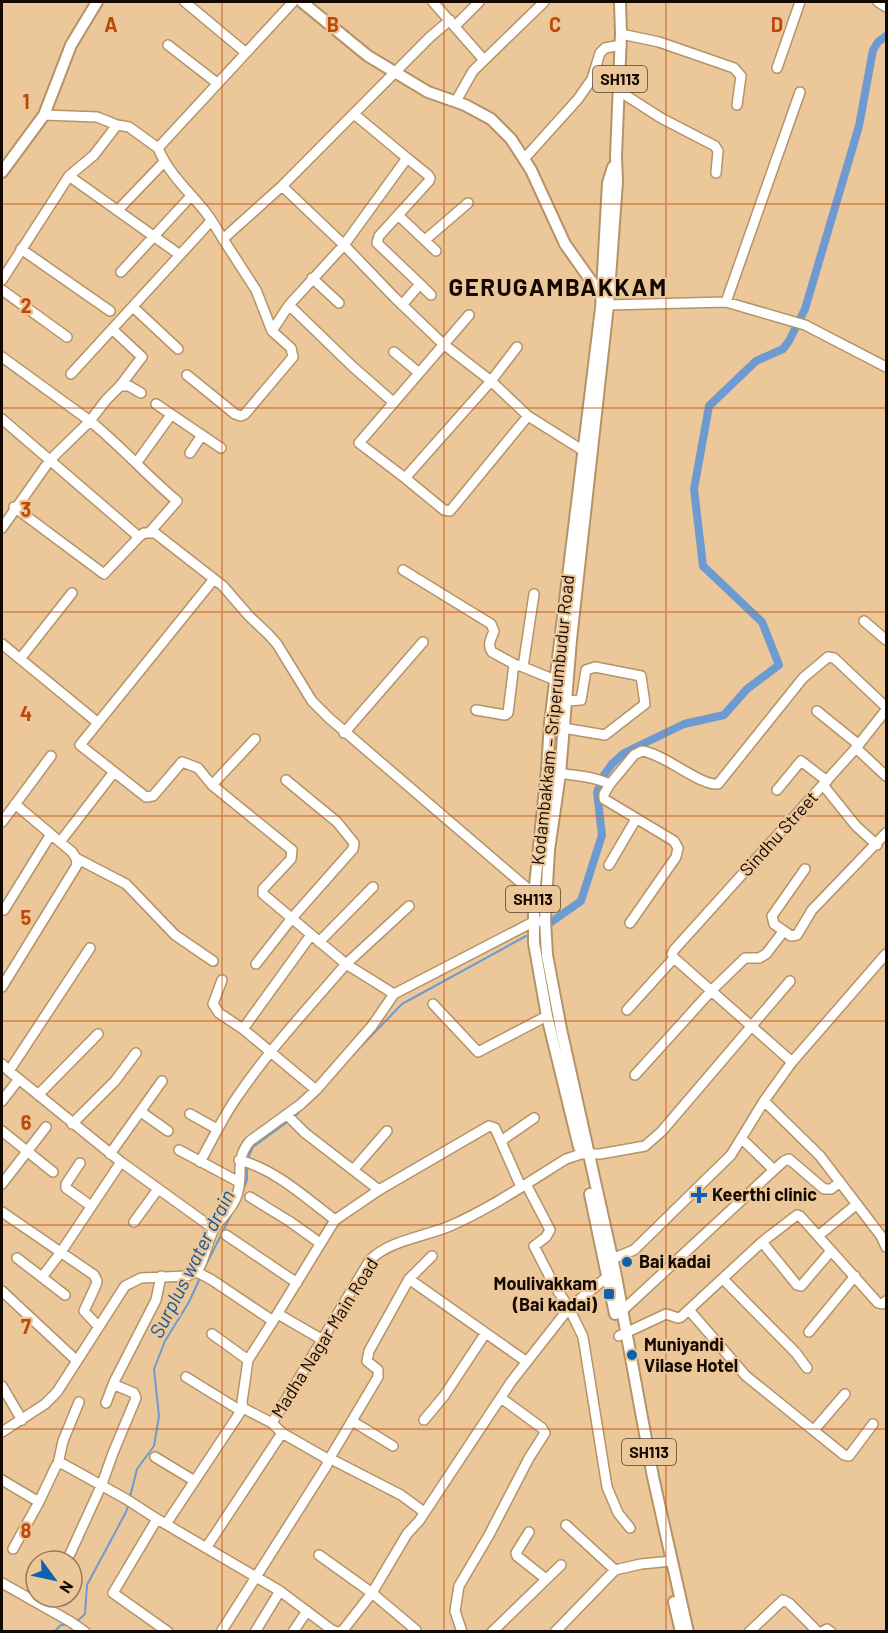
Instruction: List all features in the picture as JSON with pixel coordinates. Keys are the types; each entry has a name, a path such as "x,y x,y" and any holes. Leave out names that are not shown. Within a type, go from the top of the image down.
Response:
{"main road":[{"path":"2,172 44,115 71,45 97,2"},
{"path":"302,2 368,56 395,73 428,92 456,101 491,119 511,139 524,159 565,244 608,305"},
{"name":"Kodambakkam – Sriperumbudur Road","path":"620,2 617,182 608,305 550,723 533,922 534,943 547,1016 584,1154 621,1311 623,1334"},
{"name":"Kodambakkam – Sriperumbudur Road","path":"584,1154 547,955 545,920 549,850 560,774 588,454 592,372 601,308 608,183 616,156"},
{"name":"Kodambakkam – Sriperumbudur Road","path":"611,1273 669,1561 681,1632"},
{"name":"Kodambakkam – Sriperumbudur Road","path":"669,1561 688,1632"}],"street":[{"path":"185,2 245,52"},
{"path":"158,148 293,2"},
{"path":"433,2 484,60"},
{"path":"223,239 282,186 430,37 479,2"},
{"path":"456,101 473,71 544,2"},
{"path":"777,68 800,2"},
{"path":"878,2 886,7"},
{"path":"524,159 578,99 592,79 600,53 621,40 659,42 734,68 741,76 737,105"},
{"path":"168,45 217,82"},
{"path":"619,91 661,118 715,146 718,151 716,173"},
{"path":"726,302 801,92"},
{"path":"354,114 430,178 380,236 377,243 431,295"},
{"path":"44,115 97,117 129,127 158,148 164,162 211,221 256,290 272,331 291,348 293,357 245,414 238,416 187,375"},
{"path":"2,280 69,176 94,155 117,125"},
{"path":"272,331 289,305 344,245 406,158"},
{"path":"118,210 164,162"},
{"path":"69,176 180,255"},
{"path":"282,186 442,343 491,381 528,416 588,454"},
{"path":"122,272 191,196"},
{"path":"425,240 468,203"},
{"path":"398,215 436,252"},
{"path":"71,374 211,221"},
{"path":"21,249 110,311"},
{"path":"312,278 339,303"},
{"path":"402,305 420,284"},
{"path":"2,290 67,337"},
{"path":"608,305 726,302 805,325 886,367"},
{"path":"289,305 393,402"},
{"path":"133,307 178,349"},
{"path":"469,315 442,343 358,442 444,510 450,511 528,416"},
{"path":"2,528 14,507 50,460 90,421 142,357 112,329"},
{"path":"405,478 491,381 517,347"},
{"path":"394,352 418,372"},
{"path":"2,357 90,421 177,501 149,533"},
{"path":"120,386 129,386 141,393"},
{"path":"156,404 220,448"},
{"path":"137,462 171,415"},
{"path":"2,419 139,537"},
{"path":"190,453 202,435"},
{"path":"14,507 104,574 139,537 156,533 214,579 277,644 312,701 344,733 534,894"},
{"path":"403,570 491,624 494,631 490,643 492,652 519,666 568,684"},
{"path":"214,579 80,745 143,795 150,798 182,762 198,768 212,785 292,850 291,859 262,892 264,897 346,964 394,994"},
{"path":"20,658 72,593"},
{"path":"476,710 507,714 534,594"},
{"path":"864,621 886,640"},
{"path":"344,733 423,642"},
{"path":"2,644 97,722"},
{"path":"630,923 678,851 674,841 604,799 608,783 634,755 642,751 664,759 708,783 718,784 803,678 828,657 834,658 886,710"},
{"path":"563,728 605,735 645,704 641,676 595,667 586,670 581,700 566,701"},
{"name":"Sindhu Street","path":"627,1010 674,958 672,954 674,950 825,783 886,710"},
{"path":"817,711 857,746 886,776"},
{"path":"212,785 255,739"},
{"path":"2,822 51,756"},
{"path":"777,790 800,761 804,762 825,783 856,826 877,845"},
{"path":"547,770 560,774 594,777 608,783"},
{"path":"60,842 114,772"},
{"path":"256,964 292,918 353,849 354,843 337,822 286,780"},
{"path":"15,804 76,858 126,884 175,935 213,961"},
{"path":"609,865 636,819"},
{"path":"805,869 772,916 774,924 792,936 797,935 812,910 877,845 886,833"},
{"path":"4,910 51,834"},
{"path":"2,987 74,871 77,865 76,858"},
{"path":"319,942 373,887"},
{"path":"200,1162 237,1096 270,1054 346,964 409,906"},
{"path":"200,1274 214,1229 236,1199 245,1161 243,1149 249,1141 290,1118 372,1026 394,994 489,943 533,922 545,920"},
{"path":"635,1075 712,990 745,958 759,958 766,954 783,932"},
{"path":"243,1029 311,935"},
{"path":"90,948 5,1068 110,1154 214,1229"},
{"path":"608,1260 634,1250 730,1155 792,1062 886,954"},
{"path":"674,958 792,1062"},
{"path":"222,980 213,1007 316,1090"},
{"path":"584,1154 600,1154 645,1146 653,1140 790,981"},
{"path":"433,1005 478,1052 547,1016"},
{"path":"38,1095 98,1034"},
{"path":"72,1124 115,1081 136,1053"},
{"path":"2,1101 19,1079"},
{"path":"110,1154 162,1081"},
{"path":"764,1101 820,1156 857,1204 884,1233 886,1247"},
{"path":"141,1112 168,1131"},
{"path":"190,1114 217,1129"},
{"path":"290,1118 379,1190"},
{"path":"501,1141 534,1118"},
{"path":"2,1184 46,1127"},
{"path":"168,1632 113,1593 161,1521 193,1480 242,1409 248,1360 320,1243 335,1220 379,1190 486,1127 495,1128 523,1185 550,1230 546,1237 534,1245 535,1249 583,1337 608,1486 618,1513 630,1528"},
{"path":"2,1131 53,1172"},
{"path":"354,1169 387,1131"},
{"path":"742,1139 774,1170"},
{"path":"179,1150 239,1182"},
{"name":"Madha Nagar Main Road","path":"424,1512 393,1490 328,1460 282,1433 272,1423 370,1260 379,1251 449,1226 566,1159 584,1154"},
{"path":"621,1311 784,1161 789,1159 824,1189 831,1189 840,1182"},
{"path":"245,1161 279,1178 335,1220"},
{"path":"80,1162 66,1184 66,1188 91,1206"},
{"path":"42,1277 121,1162"},
{"path":"134,1222 158,1189"},
{"path":"250,1197 320,1243"},
{"path":"818,1236 857,1204"},
{"path":"2,1212 96,1278 96,1285 84,1311 98,1326"},
{"path":"623,1334 666,1314 681,1317 762,1242 797,1215 878,1303 882,1304 886,1301"},
{"path":"226,1235 297,1282"},
{"path":"762,1242 797,1285 801,1286 831,1251"},
{"path":"221,1632 324,1470 379,1373 367,1361 369,1351 409,1279 432,1256"},
{"path":"17,1258 65,1295"},
{"path":"58,1464 63,1464 130,1501 280,1591 339,1632 355,1617 372,1593 402,1542 526,1362 569,1308 611,1273"},
{"path":"2,1432 22,1420 57,1392 125,1286 141,1278 200,1274 275,1317 321,1339"},
{"path":"106,1402 156,1300 161,1276"},
{"path":"809,1332 855,1276"},
{"path":"409,1279 526,1362"},
{"path":"723,1279 796,1353 807,1368"},
{"path":"2,1291 77,1361"},
{"path":"689,1310 746,1376 844,1455 849,1455 873,1424"},
{"path":"212,1334 248,1360"},
{"path":"424,1420 444,1396 485,1334"},
{"path":"186,1377 242,1409 272,1423"},
{"path":"72,1549 102,1485 136,1398 134,1393 115,1385 114,1382"},
{"path":"2,1386 22,1420"},
{"path":"814,1430 845,1394"},
{"path":"462,1632 455,1611 459,1586 489,1535 529,1458 545,1434 542,1428 501,1398"},
{"path":"13,1549 58,1464 63,1441 79,1402"},
{"path":"352,1421 393,1446"},
{"path":"206,1548 282,1433"},
{"path":"155,1457 193,1480"},
{"path":"7,1484 39,1502"},
{"path":"566,1525 615,1570"},
{"path":"529,1532 519,1547 517,1556 546,1579"},
{"path":"319,1555 372,1593 416,1630"},
{"path":"555,1632 615,1570 669,1561"},
{"path":"492,1632 561,1565"},
{"path":"2,1583 78,1627"},
{"path":"255,1632 280,1591"},
{"path":"749,1632 783,1600 820,1632 827,1629 831,1632"},
{"path":"293,1632 307,1611"}],"waterway":[{"path":"547,925 581,901 602,835 597,792 604,775 612,764 624,753 684,724 724,715 747,689 779,665 762,622 703,566 694,489 709,406 756,361 783,349 805,309 859,126 873,50 886,36"},
{"name":"Surplus water drain","path":"344,1064 402,1004 526,936"},
{"name":"Surplus water drain","path":"294,1117 303,1108"},
{"name":"Surplus water drain","path":"247,1160 253,1147 290,1120"},
{"name":"Surplus water drain","path":"240,1198 247,1180 247,1166"},
{"name":"Surplus water drain","path":"202,1273 233,1211"},
{"name":"Surplus water drain","path":"130,1497 137,1469 154,1446 159,1416 154,1369 165,1341 189,1302 200,1278"},
{"name":"Surplus water drain","path":"75,1623 85,1614 87,1585 129,1503"},
{"name":"Surplus water drain","path":"54,1632 61,1625 70,1625"}],"place":[{"name":"Keerthi clinic","path":"699,1195"},
{"name":"Bai kadai","path":"627,1262"},
{"name":"Moulivakkam (Bai kadai)","path":"609,1294"},
{"name":"Muniyandi Vilase Hotel","path":"632,1355"}],"district":[{"name":"GERUGAMBAKKAM","path":"558,288"}]}
